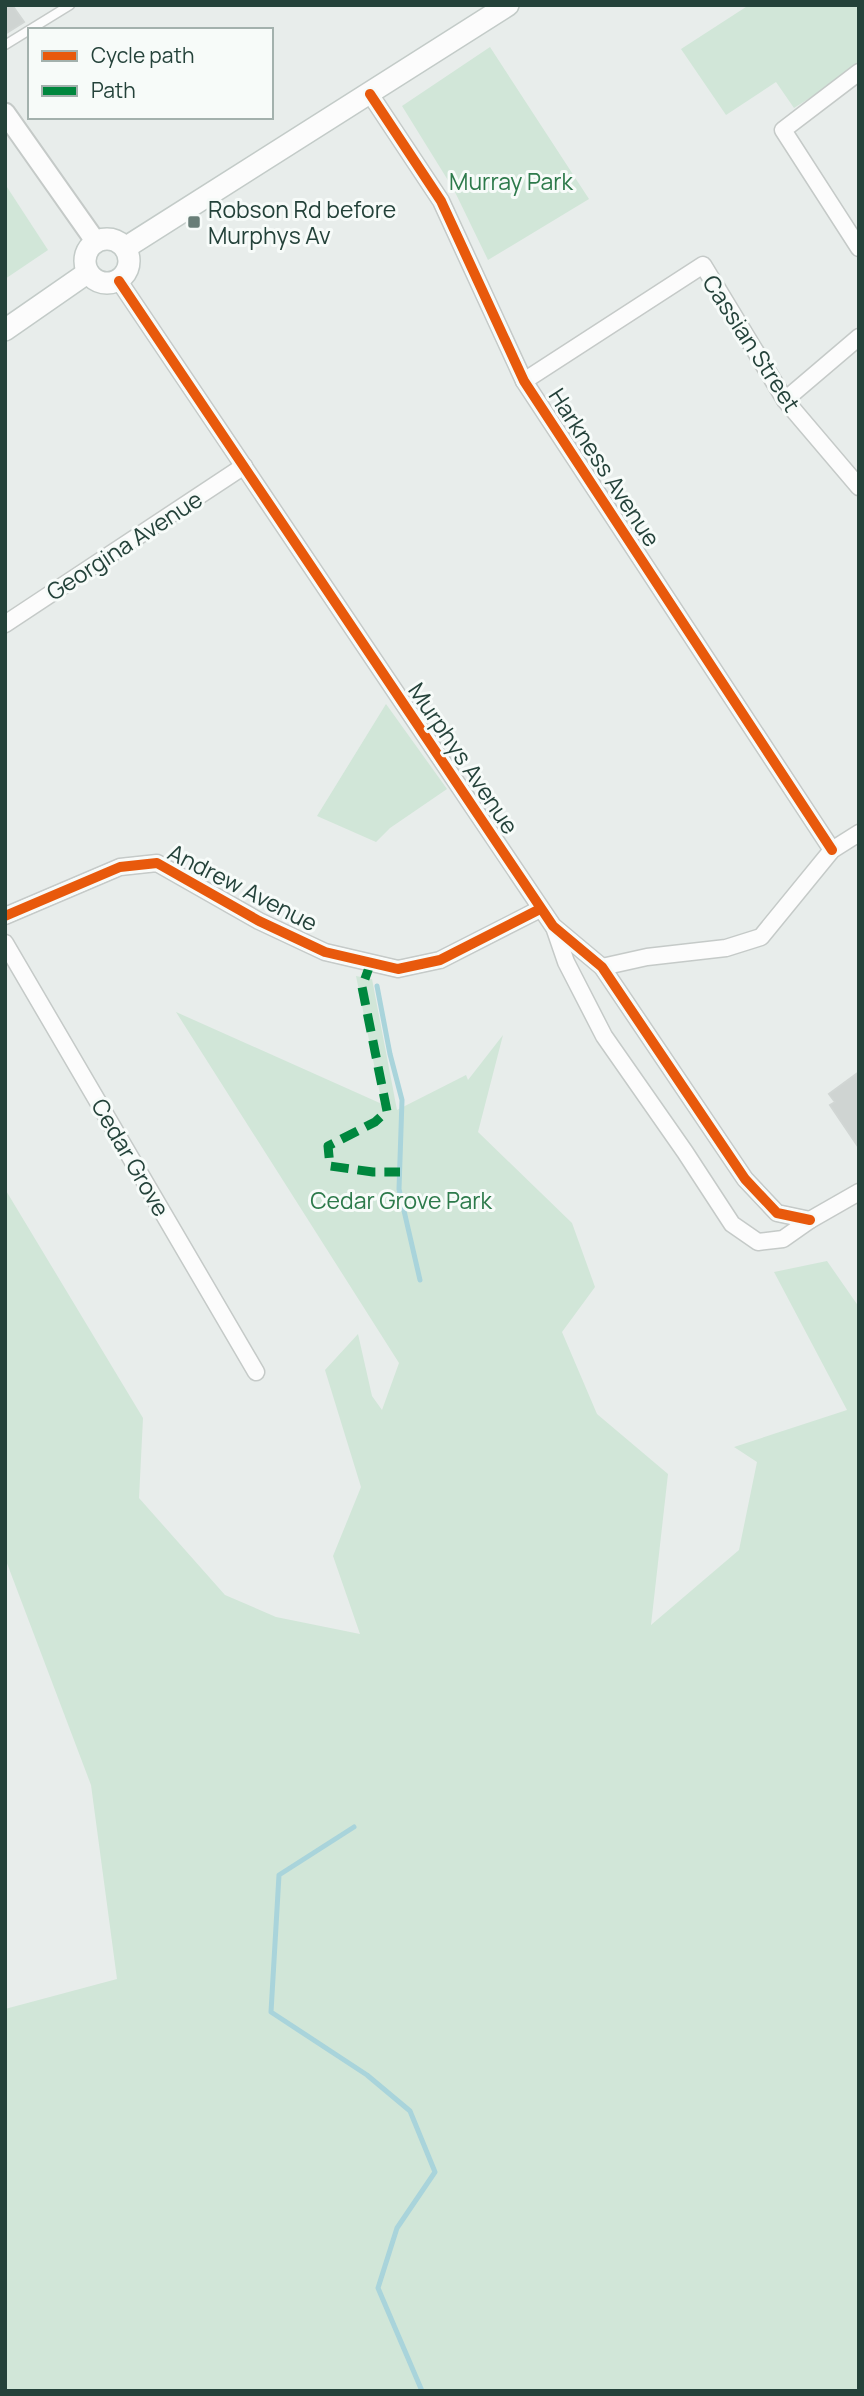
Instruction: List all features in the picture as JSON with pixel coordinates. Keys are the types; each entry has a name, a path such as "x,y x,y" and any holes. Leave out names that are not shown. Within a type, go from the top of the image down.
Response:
{"main road":[{"path":"125,248 508,5"},
{"path":"113,240 125,248 128,269 119,281 104,284 96,282 88,273 85,256 96,242 113,240"},
{"path":"5,330 88,273"}],"street":[{"path":"859,72 783,130 859,248"},
{"name":"Harkness Avenue","path":"370,94 442,201 524,381 832,850"},
{"path":"5,113 96,242"},
{"name":"Cassian Street","path":"524,381 703,265 785,400 859,487"},
{"name":"Murphys Avenue","path":"119,281 540,909 553,926 602,967 745,1179 776,1213 810,1220"},
{"path":"785,400 859,337"},
{"name":"Georgina Avenue","path":"5,624 244,467"},
{"path":"602,967 647,957 726,948 761,937 832,850 859,833"},
{"name":"Andrew Avenue","path":"5,916 121,867 158,863 259,921 325,953 398,969 440,960 540,909"},
{"name":"Murphys Avenue","path":"553,926 566,962 604,1036 732,1224 758,1242 783,1239 810,1220"},
{"name":"Cedar Grove","path":"5,943 256,1371"},
{"path":"810,1220 859,1192"}],"lane":[{"path":"33,28 70,5"},
{"path":"5,45 28,31"}],"green space":[{"path":"749,5 859,5 859,67 794,108 776,82 726,115 681,49"},
{"name":"Murray Park","path":"490,47 589,199 488,260 454,190 402,106"},
{"path":"5,184 48,250 5,279"},
{"path":"386,704 447,789 390,828 376,842 317,816"},
{"name":"Cedar Grove Park","path":"356,976 372,979 397,1110 466,1075 468,1080 503,1035 478,1132 572,1223 595,1287 562,1332 597,1414 668,1474 651,1625 739,1550 757,1462 734,1447 847,1410 774,1272 827,1261 859,1307 859,2391 5,2391 5,2009 117,1979 91,1785 5,1558 5,1189 143,1418 139,1498 225,1595 276,1617 360,1634 333,1556 361,1487 325,1370 358,1334 372,1396 382,1410 399,1363 176,1012 382,1104"}],"building":[{"path":"5,5 12,5 24,22 5,34"},
{"path":"859,1072 859,1148 830,1105 835,1102 829,1094"}],"waterway":[{"path":"377,986 402,1100 399,1189 420,1280"},
{"path":"354,1827 279,1875 271,2012 367,2075 410,2111 435,2172 397,2228 378,2288 422,2391"}],"marked path":[{"path":"371,962 362,987 387,1111 375,1122 328,1146 330,1166 373,1172 400,1172"}],"cycle path":[{"path":"370,94 441,201 524,381 832,850"},
{"path":"119,281 553,926 602,967 745,1179 777,1213 810,1220"},
{"path":"5,916 120,867 157,863 259,921 325,952 398,969 440,960 540,909"}],"place":[{"name":"Robson Rd before Murphys Av","path":"194,222"}]}
